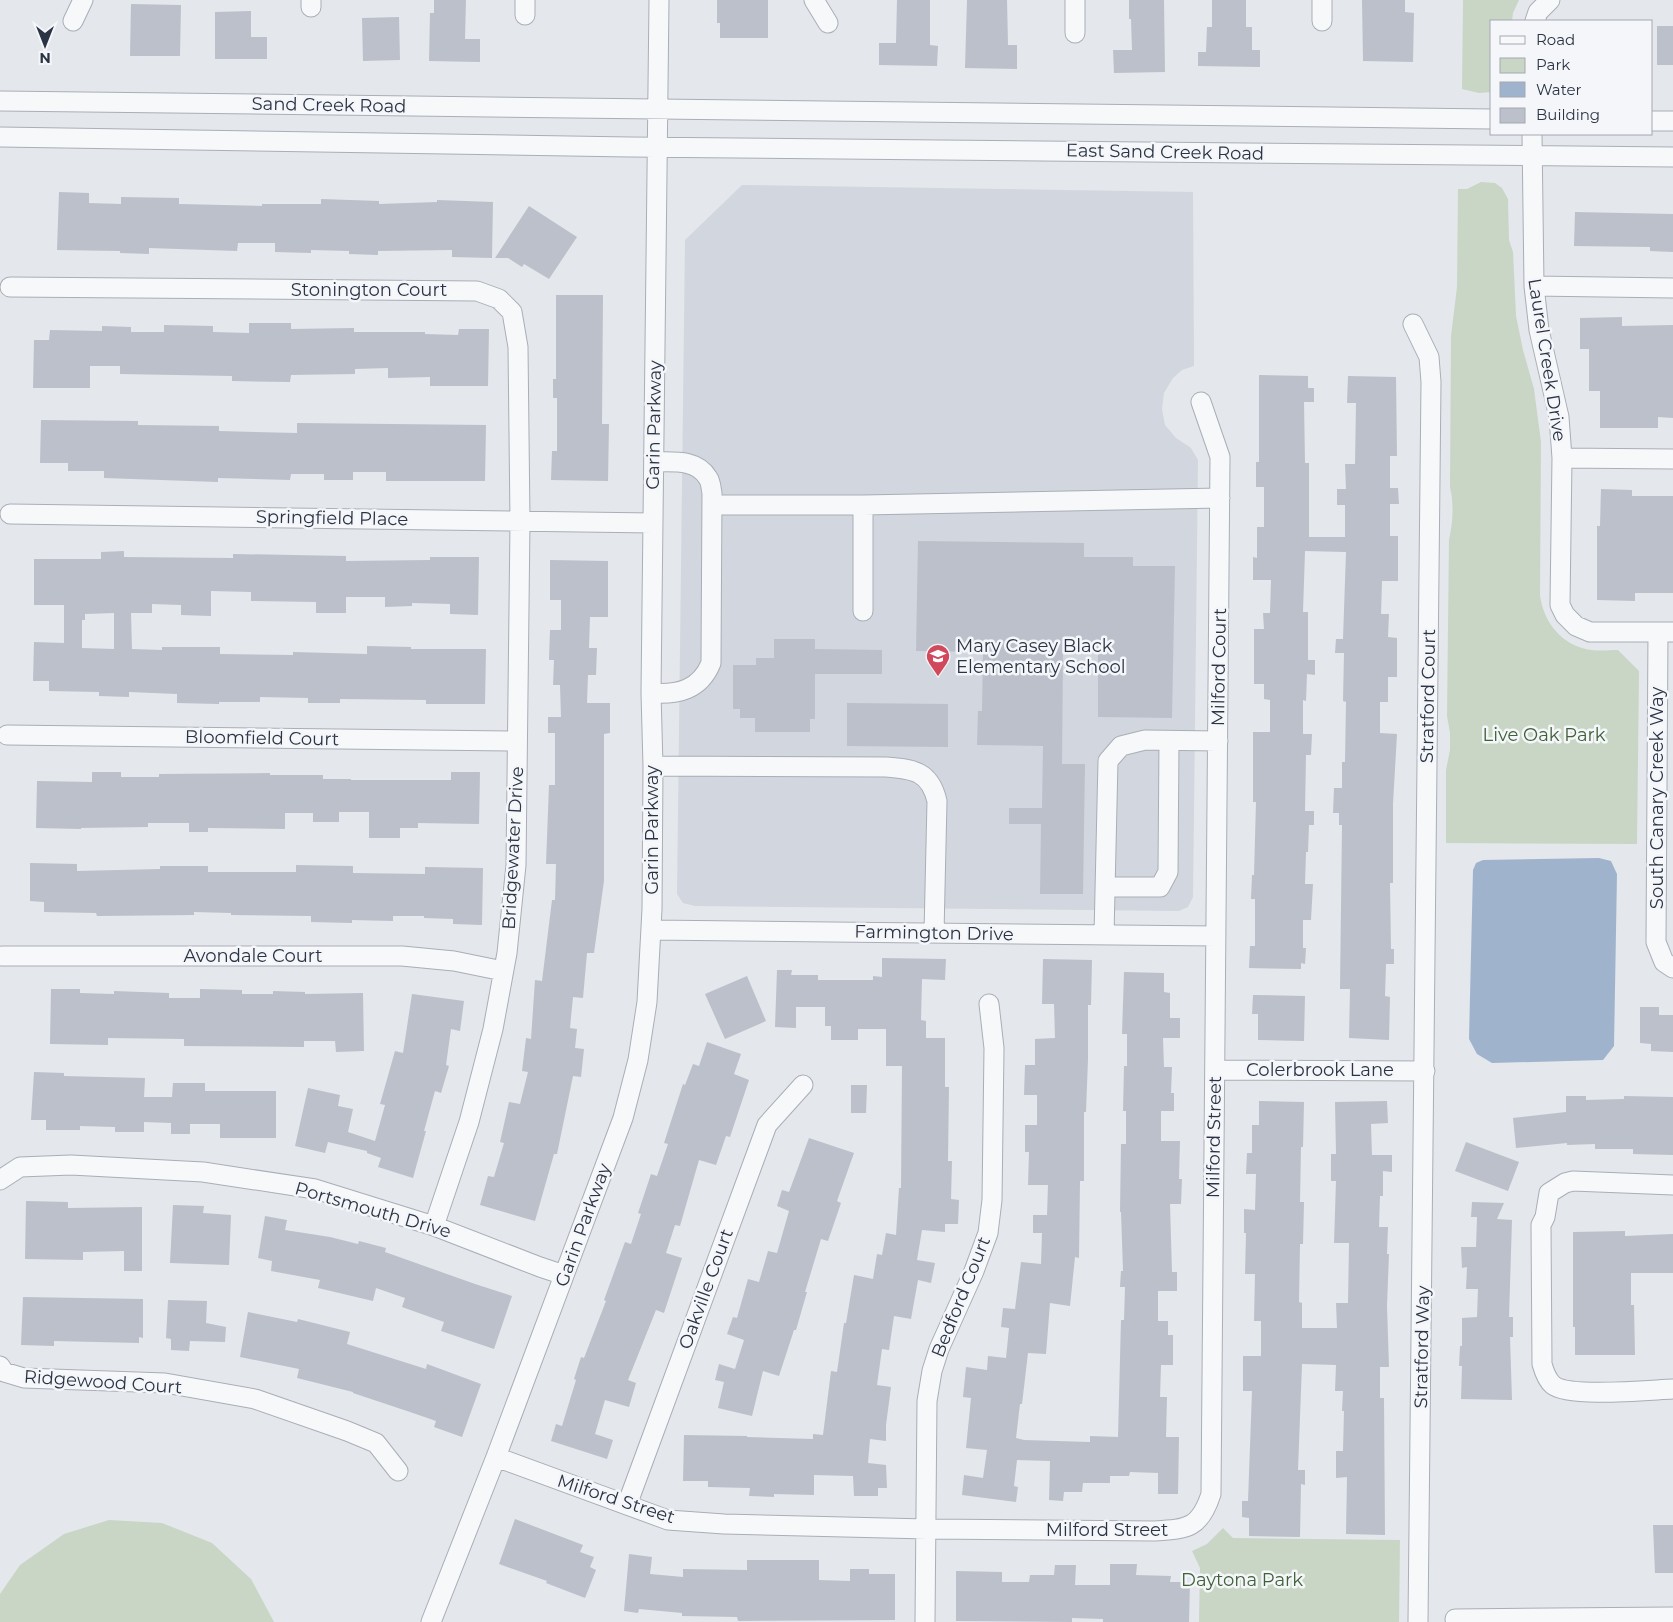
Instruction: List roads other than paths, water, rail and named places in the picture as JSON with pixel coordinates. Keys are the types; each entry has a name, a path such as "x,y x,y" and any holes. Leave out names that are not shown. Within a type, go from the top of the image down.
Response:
{"street":[{"path":"73,20 83,0"},
{"name":"Garin Parkway","path":"431,1622 496,1458 622,1118 638,1060 647,1002 651,930 653,766 651,693 660,0"},
{"path":"814,0 828,23"},
{"path":"1075,0 1075,33"},
{"path":"1322,0 1322,20"},
{"path":"1535,20 1538,12 1550,0"},
{"name":"Sand Creek Road","path":"0,101 659,110"},
{"name":"East Sand Creek Road","path":"659,110 1490,119"},
{"path":"1653,121 1673,121"},
{"name":"Laurel Creek Drive","path":"1532,135 1534,286 1539,330 1559,417 1562,458 1560,604 1565,616 1576,626 1590,632 1666,632"},
{"name":"Sand Creek Road","path":"0,137 658,147"},
{"name":"East Sand Creek Road","path":"658,147 1673,156"},
{"path":"1534,286 1673,288"},
{"name":"Stonington Court","path":"10,287 477,291 499,299 512,312 518,347 520,521"},
{"name":"Stratford Court","path":"1413,324 1429,357 1431,382 1425,1071"},
{"name":"Milford Court","path":"1201,402 1220,458 1216,936"},
{"path":"1562,458 1673,460"},
{"path":"651,693 681,692 692,687 708,672 711,663 712,505 709,479 699,468 689,464 654,462"},
{"path":"712,505 863,505 1220,498"},
{"path":"863,505 863,611"},
{"name":"Springfield Place","path":"10,514 653,523"},
{"name":"Bridgewater Drive","path":"434,1226 468,1122 493,1029 503,971 516,865 520,521"},
{"name":"South Canary Creek Way","path":"1666,632 1665,804 1656,942 1669,965"},
{"name":"Bloomfield Court","path":"6,735 517,741"},
{"path":"1104,935 1108,761 1121,746 1145,740 1218,741"},
{"path":"1105,886 1160,886 1168,872 1169,741"},
{"path":"653,766 886,767 912,770 926,778 935,792 937,811 934,933"},
{"name":"Farmington Drive","path":"651,930 1216,936"},
{"name":"Milford Street","path":"496,1458 668,1520 724,1524 927,1530 1155,1531 1180,1530 1196,1523 1206,1509 1211,1494 1216,936"},
{"name":"Avondale Court","path":"2,956 402,956 454,961 503,971"},
{"name":"Bedford Court","path":"926,1622 927,1401 932,1371 939,1349 977,1263 988,1233 992,1200 994,1048 989,1004"},
{"name":"Colerbrook Lane","path":"1215,1070 1425,1071"},
{"name":"Stratford Way","path":"1418,1622 1425,1071"},
{"name":"Oakville Court","path":"627,1505 767,1125 803,1085"},
{"name":"Portsmouth Drive","path":"0,1180 20,1167 71,1166 203,1172 315,1189 434,1226 564,1275"},
{"path":"1673,1185 1573,1181 1564,1183 1549,1192 1541,1225 1542,1364 1552,1384 1563,1389 1589,1392 1673,1389"},
{"name":"Ridgewood Court","path":"0,1366 4,1372 24,1378 165,1383 255,1400 347,1431 376,1443 398,1470"},
{"path":"1455,1619 1544,1620 1673,1617"}],"water":[{"path":"1599,858 1611,861 1617,874 1614,1046 1603,1060 1492,1063 1477,1054 1469,1039 1473,870 1476,863 1483,860"}],"place":[{"name":"Mary Casey Black Elementary School","path":"938,677"}],"park label":[{"name":"Live Oak Park","path":"1544,735"},
{"name":"Daytona Park","path":"1242,1580"}]}
